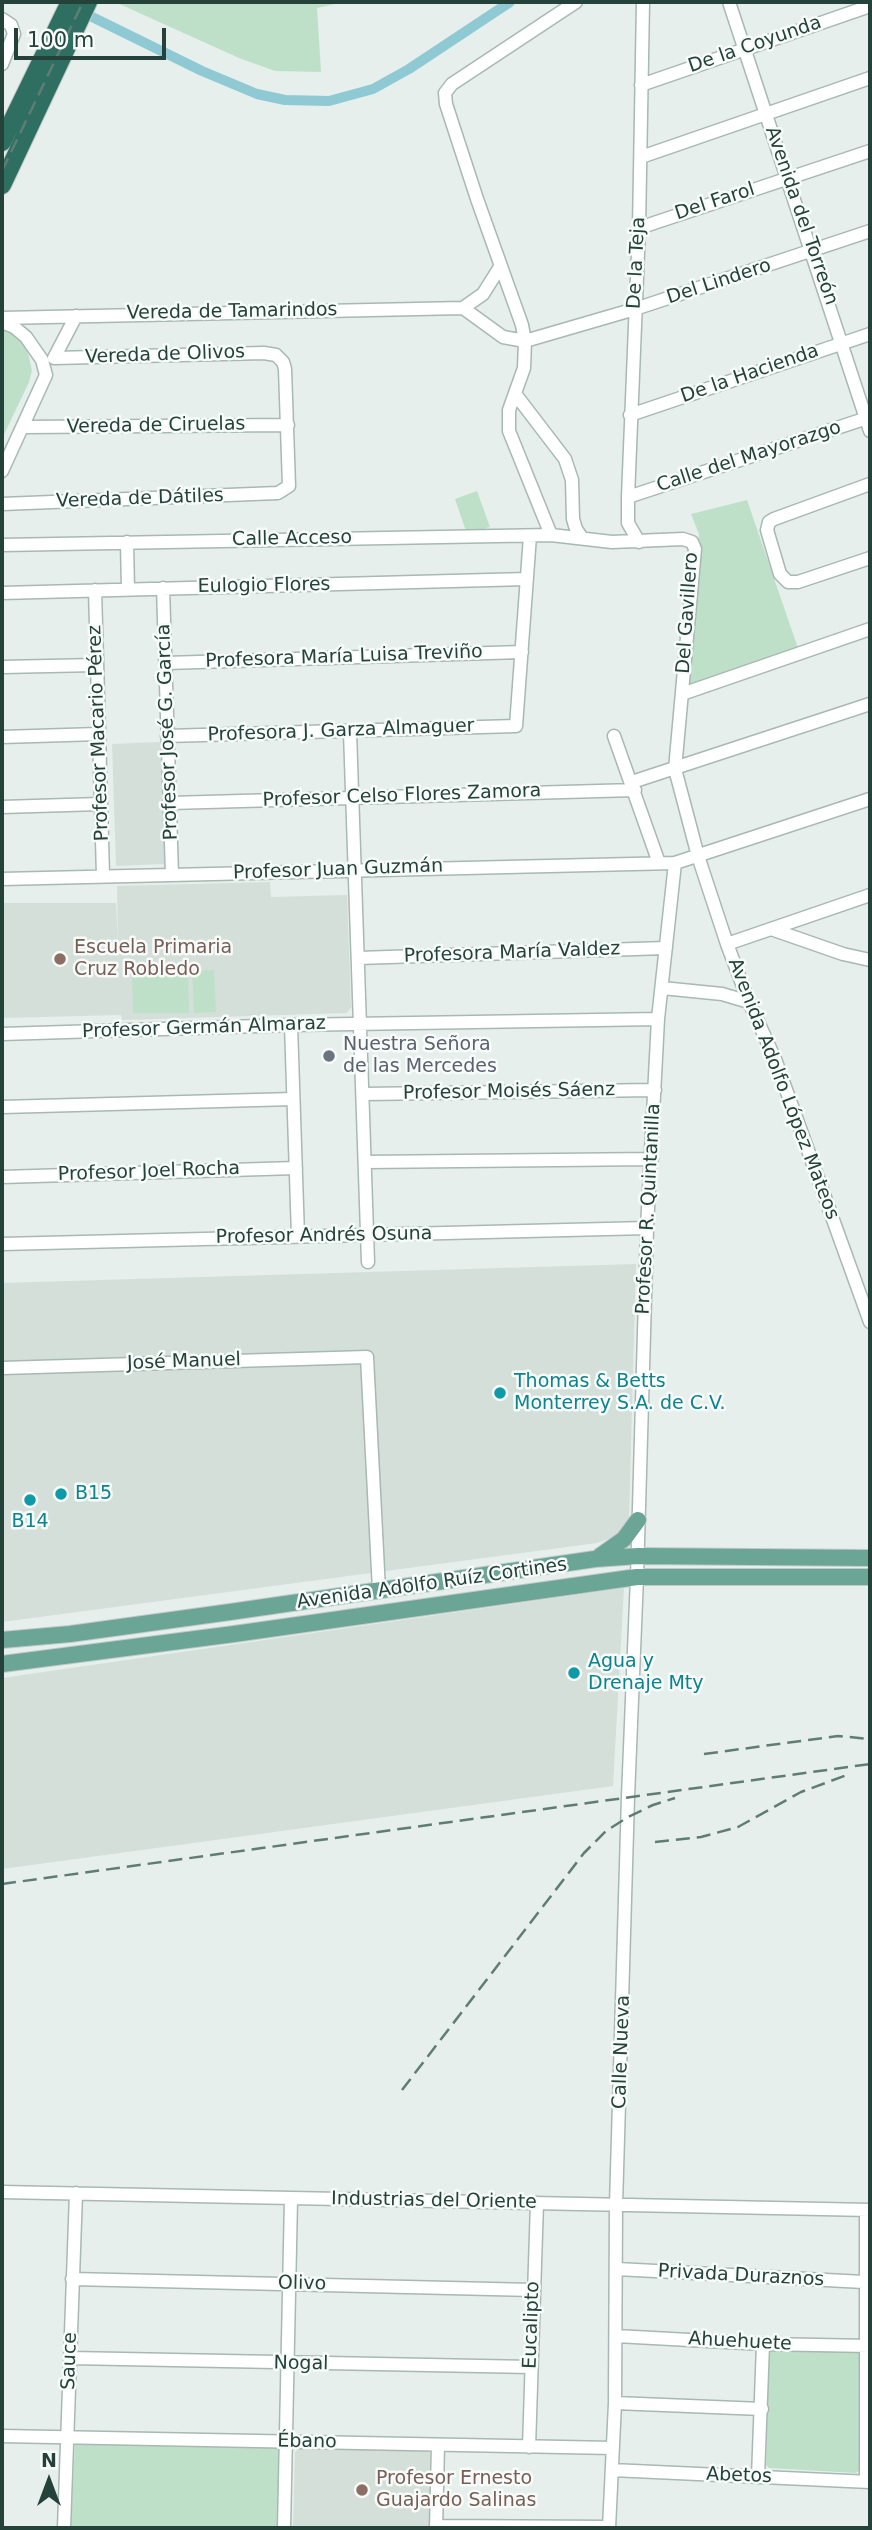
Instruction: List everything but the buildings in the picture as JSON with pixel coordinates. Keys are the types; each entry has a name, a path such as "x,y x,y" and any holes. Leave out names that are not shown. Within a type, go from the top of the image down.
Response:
{"highway":[{"path":"2,185 56,49 70,2"},
{"path":"2,142 56,49 88,2"}],"main road":[{"path":"595,1559 616,1547 638,1520"},
{"name":"Avenida Adolfo Ruíz Cortines","path":"2,1640 83,1633 595,1559 638,1556 870,1558"},
{"name":"Avenida Adolfo Ruíz Cortines","path":"2,1664 638,1577 867,1578"}],"street":[{"path":"551,535 510,438 509,410 523,375 525,341 522,325 446,104 447,88 576,2"},
{"name":"De la Teja","path":"628,523 639,228 643,2"},
{"name":"Avenida del Torreón","path":"729,2 869,422"},
{"name":"De la Coyunda","path":"640,85 870,6"},
{"path":"2,64 14,33 6,22"},
{"path":"641,157 870,78"},
{"name":"Del Farol","path":"639,228 870,151"},
{"name":"Del Lindero","path":"525,341 635,309 870,231"},
{"path":"500,267 483,294 463,308 503,337 525,341"},
{"name":"Vereda de Tamarindos","path":"2,320 463,308"},
{"name":"Vereda de Olivos","path":"76,316 54,358 264,353 276,355 283,362 285,369 288,425"},
{"path":"2,320 26,337 42,360 46,375 2,471"},
{"name":"De la Hacienda","path":"630,415 870,334"},
{"path":"516,395 565,458 572,480 573,519 582,538"},
{"name":"Calle del Mayorazgo","path":"628,497 869,422"},
{"name":"Vereda de Ciruelas","path":"23,427 288,425"},
{"name":"Vereda de Dátiles","path":"2,504 278,493 286,489 289,481 288,425"},
{"path":"870,484 774,519 767,526 779,574 788,582 798,582 870,558"},
{"path":"612,542 628,523 639,542"},
{"name":"Calle Acceso","path":"2,545 551,535 582,538"},
{"path":"522,652 530,536"},
{"name":"Del Gavillero","path":"582,538 612,542 683,539 694,545 675,769 698,856"},
{"path":"127,542 128,589"},
{"name":"Eulogio Flores","path":"2,593 527,579"},
{"name":"Profesor José G. García","path":"163,588 172,875"},
{"name":"Profesor Macario Pérez","path":"94,590 103,876"},
{"path":"682,694 870,629"},
{"name":"Profesora María Luisa Treviño","path":"166,663 522,652"},
{"name":"Profesora J. Garza Almaguer","path":"167,736 516,726 522,652"},
{"path":"2,667 96,664"},
{"name":"Profesor Celso Flores Zamora","path":"170,803 633,786 675,769 870,704"},
{"path":"350,732 368,1262"},
{"path":"2,737 98,734"},
{"path":"614,736 659,863"},
{"name":"Profesor Juan Guzmán","path":"2,879 675,863 870,799"},
{"path":"2,807 100,804"},
{"name":"Avenida Adolfo López Mateos","path":"698,856 727,943 749,1002 775,1059 870,1322"},
{"name":"Profesor R. Quintanilla","path":"638,1556 647,1228 658,1019 675,863"},
{"path":"727,943 870,895"},
{"path":"771,929 843,954 870,960"},
{"name":"Profesora María Valdez","path":"358,958 666,948"},
{"path":"662,988 722,994 749,1002"},
{"name":"Profesor Germán Almaraz","path":"2,1034 291,1025 658,1019"},
{"path":"291,1025 298,1236"},
{"name":"Profesor Moisés Sáenz","path":"363,1094 655,1090"},
{"path":"2,1107 293,1099"},
{"path":"366,1162 652,1159"},
{"name":"Profesor Joel Rocha","path":"2,1177 296,1168"},
{"name":"Profesor Andrés Osuna","path":"2,1244 647,1228"},
{"name":"José Manuel","path":"2,1368 367,1357 379,1590"},
{"name":"Calle Nueva","path":"609,2528 615,2403 617,2205 628,1797 638,1556"},
{"name":"Industrias del Oriente","path":"2,2192 868,2210"},
{"name":"Sauce","path":"64,2528 76,2193"},
{"path":"284,2528 291,2199"},
{"name":"Eucalipto","path":"529,2447 537,2203"},
{"path":"868,2210 864,2282 868,2346 868,2481"},
{"name":"Privada Duraznos","path":"617,2269 864,2282"},
{"name":"Olivo","path":"72,2279 533,2290"},
{"name":"Ahuehuete","path":"616,2336 763,2344 868,2346"},
{"path":"758,2477 763,2344"},
{"name":"Nogal","path":"71,2358 531,2367"},
{"path":"615,2403 762,2409"},
{"name":"Ébano","path":"2,2436 613,2448"},
{"path":"438,2445 436,2527 609,2528"},
{"name":"Abetos","path":"612,2470 868,2481"}],"shaded area":[{"path":"161,742 165,864 116,866 112,744"},
{"path":"270,882 271,897 347,895 351,1007 347,1013 122,1020 121,1015 2,1018 2,903 116,903 118,942 117,886"},
{"path":"636,1264 629,1519 622,1534 597,1543 2,1622 2,1283"},
{"path":"624,1588 613,1786 2,1869 2,1678"},
{"name":"Profesor Ernesto Guajardo Salinas","path":"300,2448 428,2450 429,2528 293,2528 295,2452"}],"green space":[{"path":"115,2 344,2 317,8 321,72 275,71 239,58"},
{"path":"2,326 15,333 27,348 32,371 2,439"},
{"path":"477,491 490,527 467,534 455,499"},
{"path":"747,500 798,648 684,688 699,534 691,514"},
{"path":"214,970 216,1012 194,1013 192,971"},
{"path":"188,971 189,1013 133,1013 132,972"},
{"path":"773,2347 859,2351 862,2356 860,2470 856,2473 769,2468 766,2465 769,2351"},
{"path":"75,2441 280,2446 279,2528 71,2528"}],"waterway":[{"path":"78,10 202,71 257,94 285,100 329,101 373,89 409,69 510,2"}],"railway":[{"path":"2,171 83,2"},
{"path":"704,1754 838,1736 870,1739"},
{"path":"2,1884 870,1764"},
{"path":"655,1842 701,1837 738,1827 801,1792 847,1775"},
{"path":"402,2090 584,1853 606,1831 628,1817 675,1798"}],"place":[{"name":"Escuela Primaria Cruz Robledo","path":"60,959"},
{"name":"Nuestra Señora de las Mercedes","path":"329,1056"},
{"name":"Thomas & Betts Monterrey S.A. de C.V.","path":"500,1393"},
{"name":"B15","path":"61,1494"},
{"name":"B14","path":"30,1500"},
{"name":"Agua y Drenaje Mty","path":"574,1673"},
{"name":"Profesor Ernesto Guajardo Salinas","path":"362,2490"}]}
